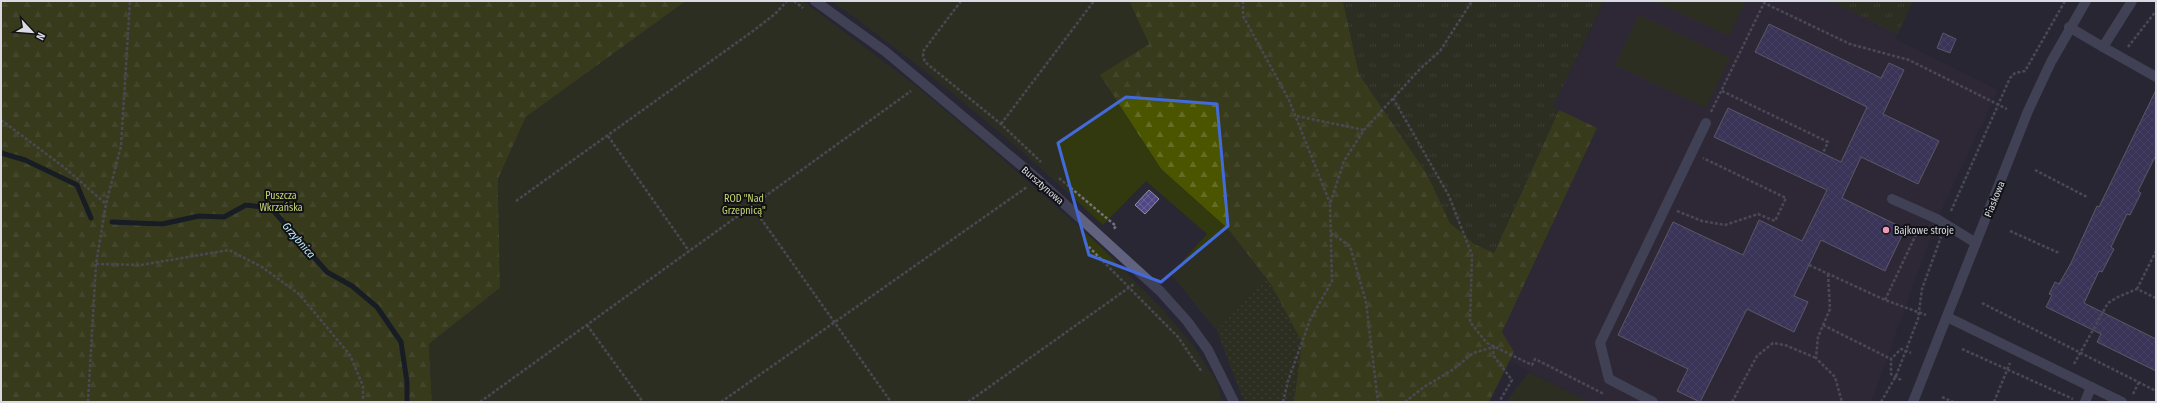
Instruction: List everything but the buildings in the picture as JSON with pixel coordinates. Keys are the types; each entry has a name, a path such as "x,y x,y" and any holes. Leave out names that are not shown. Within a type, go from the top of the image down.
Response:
{"street":[{"name":"Bursztynowa","path":"815,1 886,52 1036,177 1160,291 1186,321 1208,350 1234,402"},
{"name":"Piaskowa","path":"1913,402 2028,111 2084,1"},
{"path":"2103,47 2132,1"},
{"path":"2070,27 2156,77"},
{"path":"1653,402 1609,380 1600,343 1706,123"},
{"path":"1892,199 1937,219 1976,243"},
{"path":"1947,317 2122,402"},
{"path":"2085,402 2091,387"}],"path":[{"path":"88,402 96,264 106,204 121,146 130,1"},
{"path":"516,201 753,31 775,14 787,1"},
{"path":"794,1 807,10"},
{"path":"961,1 924,50 923,56 925,62 1001,124 1046,167"},
{"path":"1001,124 1094,1"},
{"path":"1243,1 1242,16 1296,116 1330,204 1332,281 1310,320 1282,402"},
{"path":"1330,204 1344,161 1364,130 1420,69 1440,51 1472,1"},
{"path":"2025,71 2065,1"},
{"path":"1706,123 1764,2 1850,44 1909,60 2007,109"},
{"path":"2120,57 2156,11"},
{"path":"906,85 918,95"},
{"path":"480,402 912,90 914,85"},
{"path":"1722,91 1828,142 1822,153"},
{"path":"1393,98 1449,196 1472,256 1470,322 1487,343 1494,347 1532,366 1535,359 1594,388"},
{"path":"1296,116 1364,130"},
{"path":"1,120 65,168 106,204"},
{"path":"608,136 689,251"},
{"path":"1666,206 1702,221 1725,225 1758,214 1775,221 1784,204 1786,198 1692,152"},
{"path":"2035,170 2087,197"},
{"path":"1057,177 1109,220"},
{"path":"1021,183 1031,192"},
{"path":"721,402 1026,188"},
{"path":"752,206 891,402"},
{"path":"1885,300 1926,215"},
{"path":"2010,231 2059,254"},
{"path":"1331,233 1350,246 1366,302 1378,402"},
{"path":"1084,242 1178,337 1204,374"},
{"path":"96,264 141,265 229,250 236,253 262,267 299,294 350,355 363,386 363,402"},
{"path":"2069,376 2108,303 2137,289 2156,250"},
{"path":"1809,265 1885,300 1926,315"},
{"path":"1816,358 1818,337 1830,309 1828,274"},
{"path":"968,402 1136,282"},
{"path":"2137,289 2156,298"},
{"path":"1982,303 2156,391"},
{"path":"587,325 642,402"},
{"path":"1823,325 1891,359"},
{"path":"1732,402 1757,356 1773,343 1785,345 1816,358 1835,377 1842,402"},
{"path":"1405,402 1424,387 1454,369 1473,353 1494,347"},
{"path":"1494,347 1493,355 1512,380 1500,402"},
{"path":"1901,380 1891,374 1891,359 1901,349 1912,353"},
{"path":"1962,349 2079,402"},
{"path":"1994,402 2009,370 2014,349"},
{"path":"2132,396 2139,382"},
{"path":"1942,396 1953,402"}],"highlighted area":[{"path":"1126,97 1217,104 1228,226 1161,282 1089,255 1058,143"}],"shaded area":[{"path":"1605,1 1913,1 1895,39 1998,90 1937,219 1871,402 1589,402 1510,361 1514,352 1502,332 1597,129 1553,107"}],"green space":[{"name":"Puszcza Wkrzańska","path":"1,1 686,1 526,117 498,179 500,288 429,344 432,402 1,402"},
{"name":"ROD \"Nad Grzepnicą\"","path":"686,1 803,1 917,87 992,150 1099,245 1163,310 1195,348 1218,384 1222,402 432,402 429,344 500,288 498,179 526,117"},
{"path":"832,1 1129,1 1149,44 1100,75 1161,169 1228,229 1265,277 1217,331 1171,274 1207,234 1146,181 1103,225 1071,195 971,108 902,53"},
{"path":"1129,1 1343,1 1359,74 1427,174 1450,223 1494,253 1559,110 1597,128 1502,332 1514,352 1489,402 1294,402 1302,342 1272,286 1228,229 1161,169 1099,74 1149,44"},
{"path":"1343,1 1604,1 1553,107 1559,110 1494,253 1474,244 1450,223 1427,174 1359,74"},
{"path":"1655,1 1746,1 1729,36"},
{"path":"1831,1 1913,1 1898,34"},
{"path":"1639,15 1730,58 1706,108 1615,65"},
{"path":"1265,277 1272,286 1302,342 1294,402 1244,402 1217,331"},
{"path":"1529,372 1589,402 1506,402"}],"waterway":[{"name":"Grzybnica","path":"1,153 25,160 77,185 91,218"},
{"name":"Grzybnica","path":"112,222 162,224 199,216 224,217 246,205 271,208 327,272 352,286 377,307 401,342 407,382 407,402"}],"place":[{"name":"Bajkowe stroje","path":"1886,230"}]}
